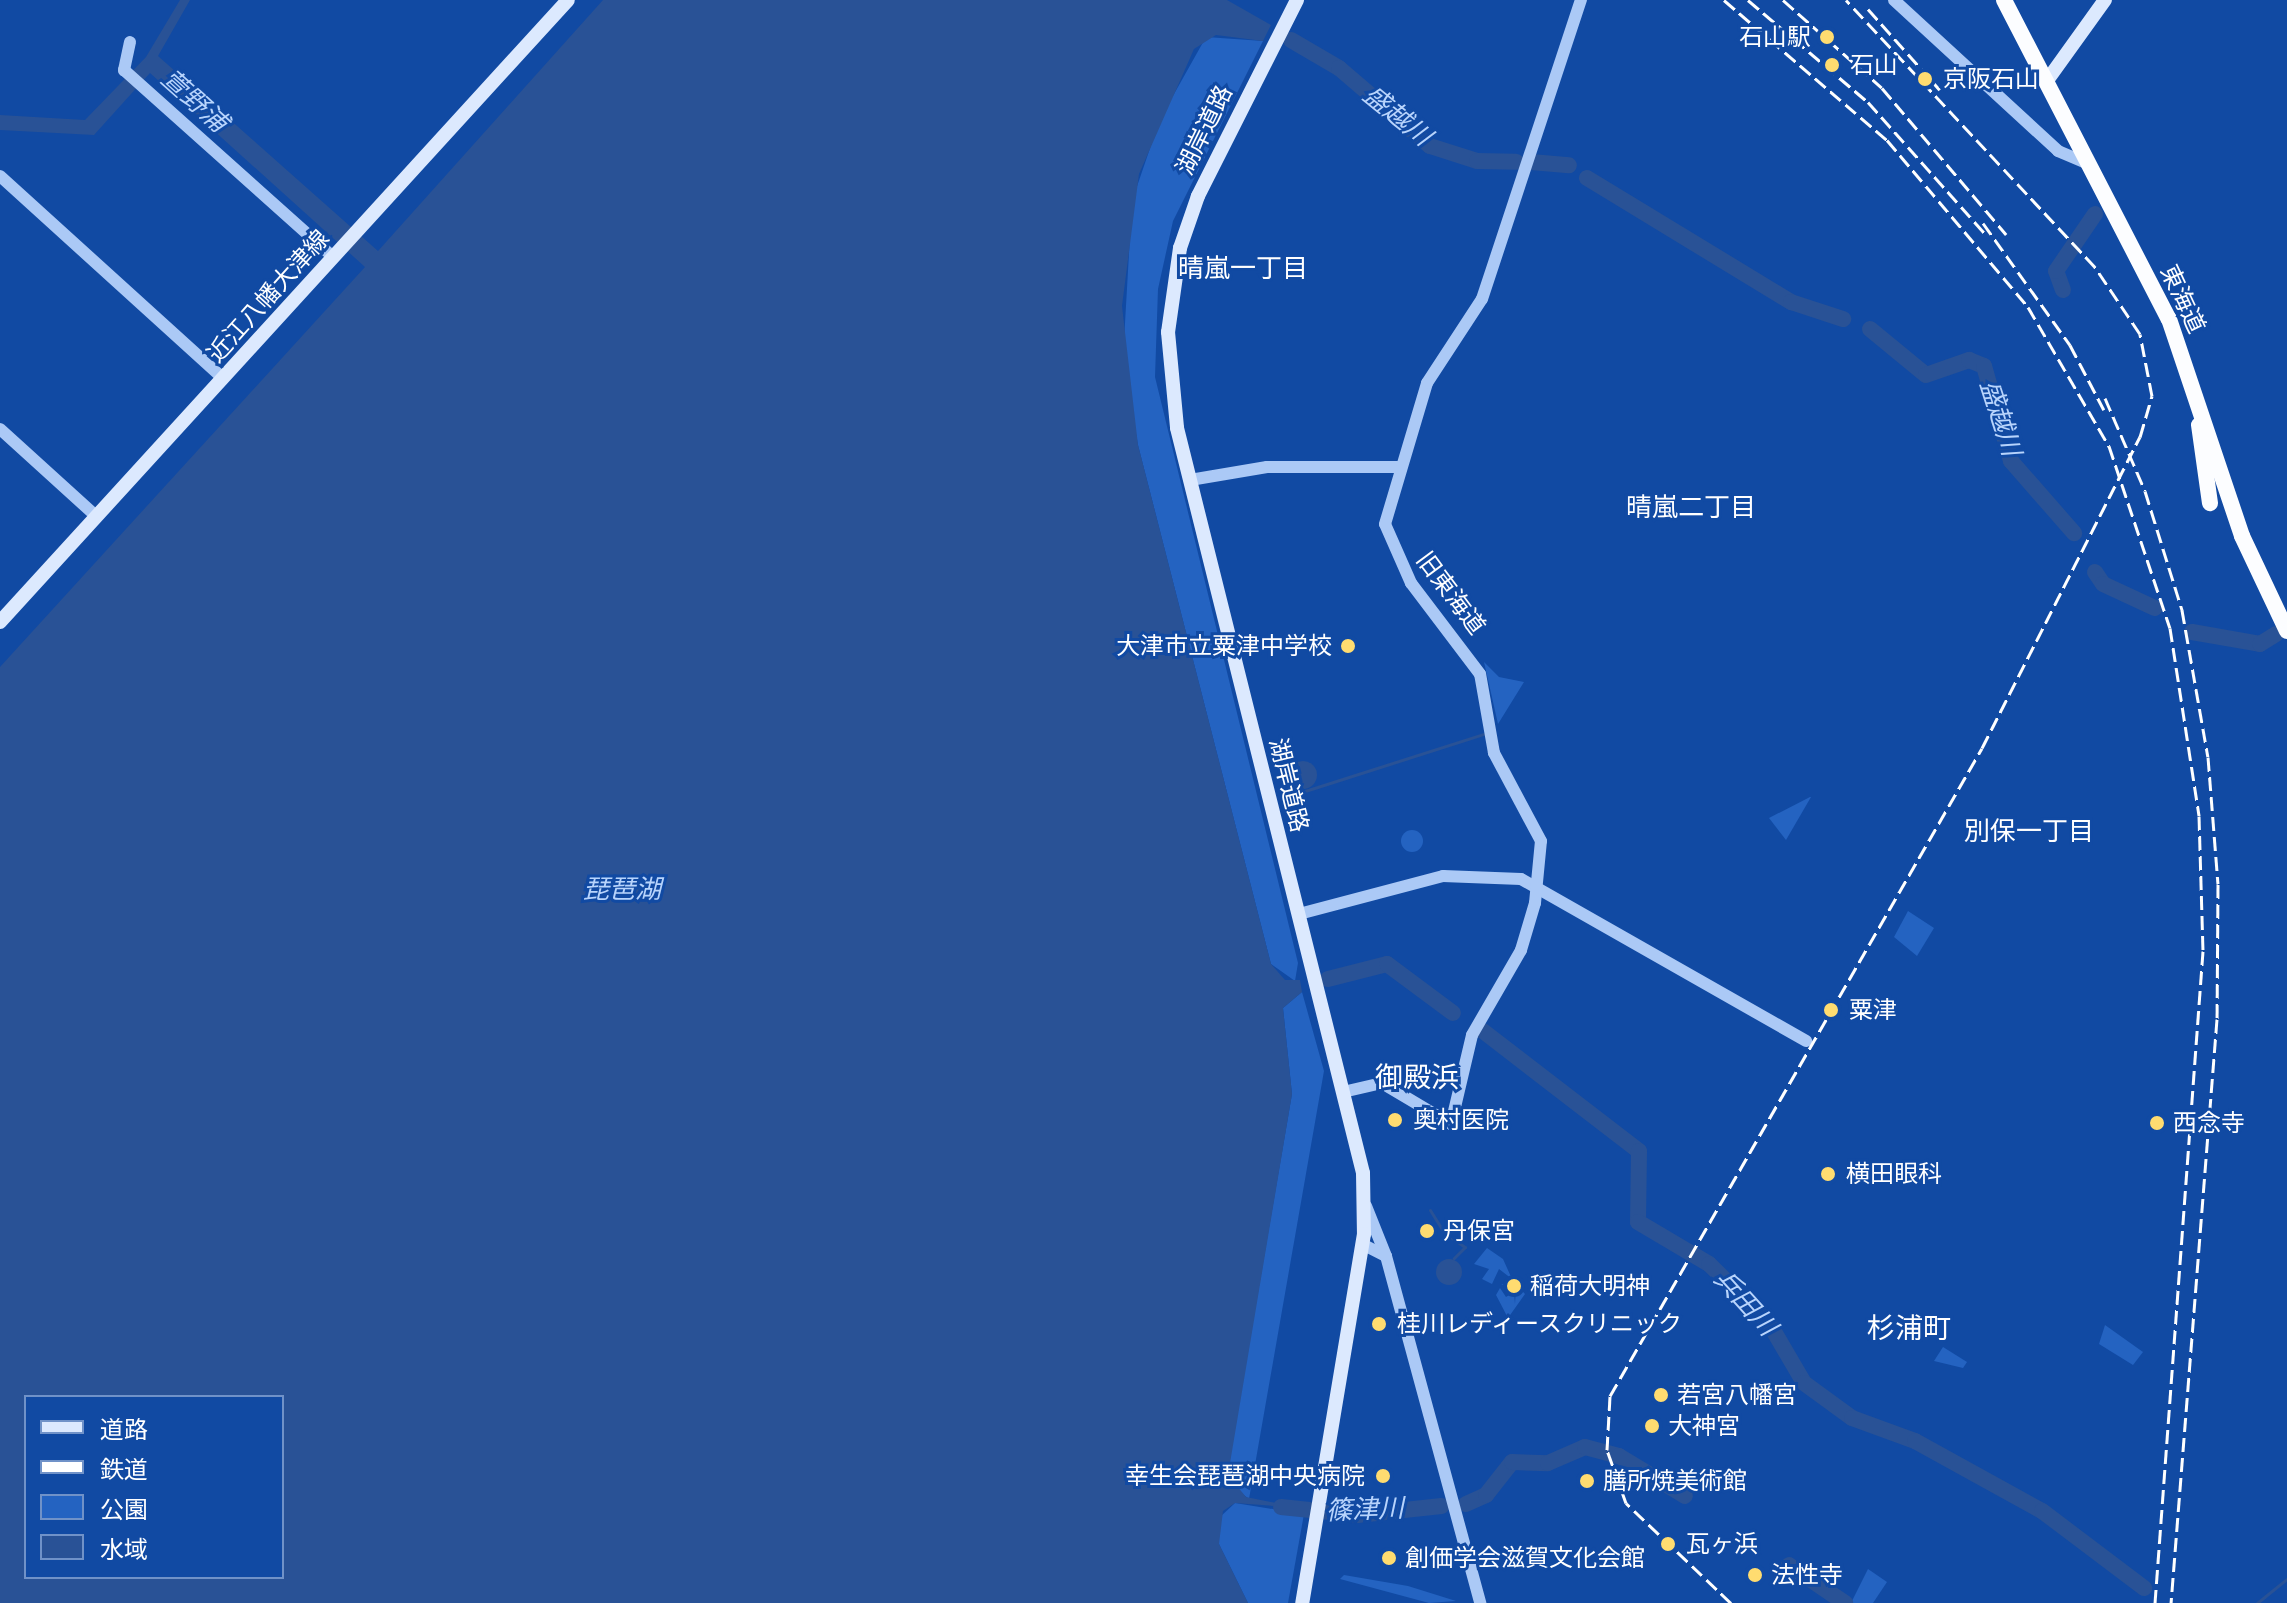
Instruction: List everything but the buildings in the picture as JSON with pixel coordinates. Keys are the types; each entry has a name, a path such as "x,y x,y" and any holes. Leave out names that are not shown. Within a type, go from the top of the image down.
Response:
{"highway":[{"name":"東海道","path":"2004,0 2169,319 2228,495 2287,631"},
{"path":"2199,406 2210,503"},
{"path":"2210,503 2216,460"},
{"path":"2210,503 2218,492 2228,495"}],"main road":[{"name":"近江八幡大津線","path":"0,622 568,0"},
{"name":"湖岸道路","path":"1297,0 1234,116 1180,248 1169,364 1190,480 1343,1092 1366,1206 1302,1603"},
{"path":"2046,82 2105,0"}],"street":[{"name":"旧東海道","path":"1343,1092 1382,1083 1451,1124 1472,1035 1521,950 1538,886 1541,841 1494,753 1480,674 1411,583 1386,533 1400,467 1433,370 1482,299 1581,0"},
{"path":"1894,0 2058,151 2089,164"},
{"path":"130,42 122,62 128,74 335,254"},
{"path":"0,176 223,378"},
{"path":"0,429 96,516"},
{"path":"1190,480 1267,467 1400,467"},
{"path":"1299,914 1456,875 1538,886 1627,944 1806,1041"},
{"path":"1366,1206 1386,1256 1480,1603"},
{"path":"1362,1244 1386,1256"}],"green space":[{"path":"1206,37 1263,41 1173,221 1158,289 1155,377 1298,963 1295,981 1271,964 1138,445 1123,358 1132,201 1160,119"},
{"path":"1484,662 1499,677 1524,682 1498,724"},
{"path":"1811,797 1786,840 1769,818"},
{"path":"1408,830 1416,830 1423,841 1416,852 1408,852 1401,845 1401,837"},
{"path":"1908,911 1934,928 1917,956 1894,937"},
{"path":"1302,992 1324,1071 1249,1499 1230,1484 1228,1467 1292,1094 1283,1008"},
{"path":"1487,1248 1503,1259 1512,1279 1499,1269 1492,1284 1482,1279 1489,1269 1474,1264"},
{"path":"1513,1281 1525,1294 1508,1318 1496,1295 1500,1288 1506,1297 1514,1292 1515,1304 1516,1285 1501,1285"},
{"path":"2105,1325 2143,1352 2133,1365 2099,1344"},
{"path":"1943,1347 1967,1362 1963,1368 1934,1361"},
{"path":"1235,1503 1304,1514 1288,1603 1248,1603 1219,1544 1219,1518"},
{"path":"1868,1569 1887,1582 1873,1603 1851,1603"},
{"path":"1344,1575 1408,1586 1456,1601 1429,1603 1340,1579"}],"water":[{"name":"琵琶湖","path":"180,0 190,0 158,56 378,251 603,0 1227,0 1271,25 1263,41 1216,35 1194,49 1139,174 1122,306 1138,445 1271,964 1285,980 1300,980 1302,992 1283,1008 1292,1094 1228,1475 1246,1497 1301,1508 1235,1503 1223,1511 1219,1544 1248,1603 0,1603 0,667 365,267 150,73 94,135 0,130 0,115 85,120 146,57"},
{"path":"1303,761 1313,765 1317,775 1313,785 1303,789 1293,785 1289,775 1293,765"},
{"path":"1449,1259 1459,1262 1462,1272 1459,1282 1449,1285 1439,1282 1436,1272 1439,1262"}],"waterway":[{"name":"盛越川","path":"1291,40 1339,68 1430,146 1477,161 1516,162"},
{"name":"盛越川","path":"1531,162 1569,165"},
{"name":"盛越川","path":"1587,178 1791,302 1843,319"},
{"path":"2063,290 2056,271 2095,214"},
{"name":"盛越川","path":"1870,329 1926,375 1969,360 1984,366 2011,461 2074,533"},
{"name":"盛越川","path":"2095,572 2103,584 2155,608"},
{"name":"盛越川","path":"2192,632 2260,644 2276,634"},
{"path":"1283,798 1483,734"},
{"name":"兵田川","path":"1328,979 1387,964 1453,1013"},
{"name":"兵田川","path":"1483,1031 1639,1151 1638,1222 1709,1264 1769,1323 1804,1383 1852,1418 1915,1441 2042,1511 2144,1588"},
{"path":"1430,1210 1443,1231"},
{"path":"1452,1238 1465,1247 1454,1258"},
{"name":"篠津川","path":"1466,1504 1486,1495 1512,1462 1548,1463 1585,1447 1619,1456 1685,1496"},
{"name":"篠津川","path":"1281,1507 1358,1515 1442,1506"},
{"name":"篠津川","path":"1789,1565 1845,1603"},
{"name":"兵田川","path":"2257,1603 2287,1579"}],"railway":[{"path":"1724,0 1887,140 2028,307 2109,446 2170,628 2199,816 2203,951 2155,1603"},
{"path":"1748,0 1868,102 1986,235"},
{"path":"1783,0 1882,88 2006,234"},
{"path":"1731,1603 1626,1503 1607,1450 1610,1396 1982,748 2140,437 2152,396 2140,334 2095,267 1846,0"},
{"path":"1868,9 1940,90"},
{"path":"1983,223 2070,345 2104,410"},
{"path":"2105,398 2145,491 2182,610 2208,757 2218,884 2217,1019 2171,1603"}],"place":[{"name":"石山駅","path":"1827,37"},
{"name":"石山","path":"1832,65"},
{"name":"京阪石山","path":"1925,79"},
{"name":"大津市立粟津中学校","path":"1348,646"},
{"name":"粟津","path":"1831,1010"},
{"name":"奥村医院","path":"1395,1120"},
{"name":"西念寺","path":"2157,1123"},
{"name":"横田眼科","path":"1828,1174"},
{"name":"丹保宮","path":"1427,1231"},
{"name":"稲荷大明神","path":"1514,1286"},
{"name":"桂川レディースクリニック","path":"1379,1324"},
{"name":"若宮八幡宮","path":"1661,1395"},
{"name":"大神宮","path":"1652,1426"},
{"name":"幸生会琵琶湖中央病院","path":"1383,1476"},
{"name":"膳所焼美術館","path":"1587,1481"},
{"name":"瓦ヶ浜","path":"1668,1544"},
{"name":"創価学会滋賀文化会館","path":"1389,1558"},
{"name":"法性寺","path":"1755,1575"}],"district":[{"name":"晴嵐一丁目","path":"1243,269"},
{"name":"晴嵐二丁目","path":"1691,508"},
{"name":"別保一丁目","path":"2029,832"},
{"name":"御殿浜","path":"1417,1078"},
{"name":"杉浦町","path":"1909,1329"}],"water label":[{"name":"萱野浦","path":"194,101"}]}
